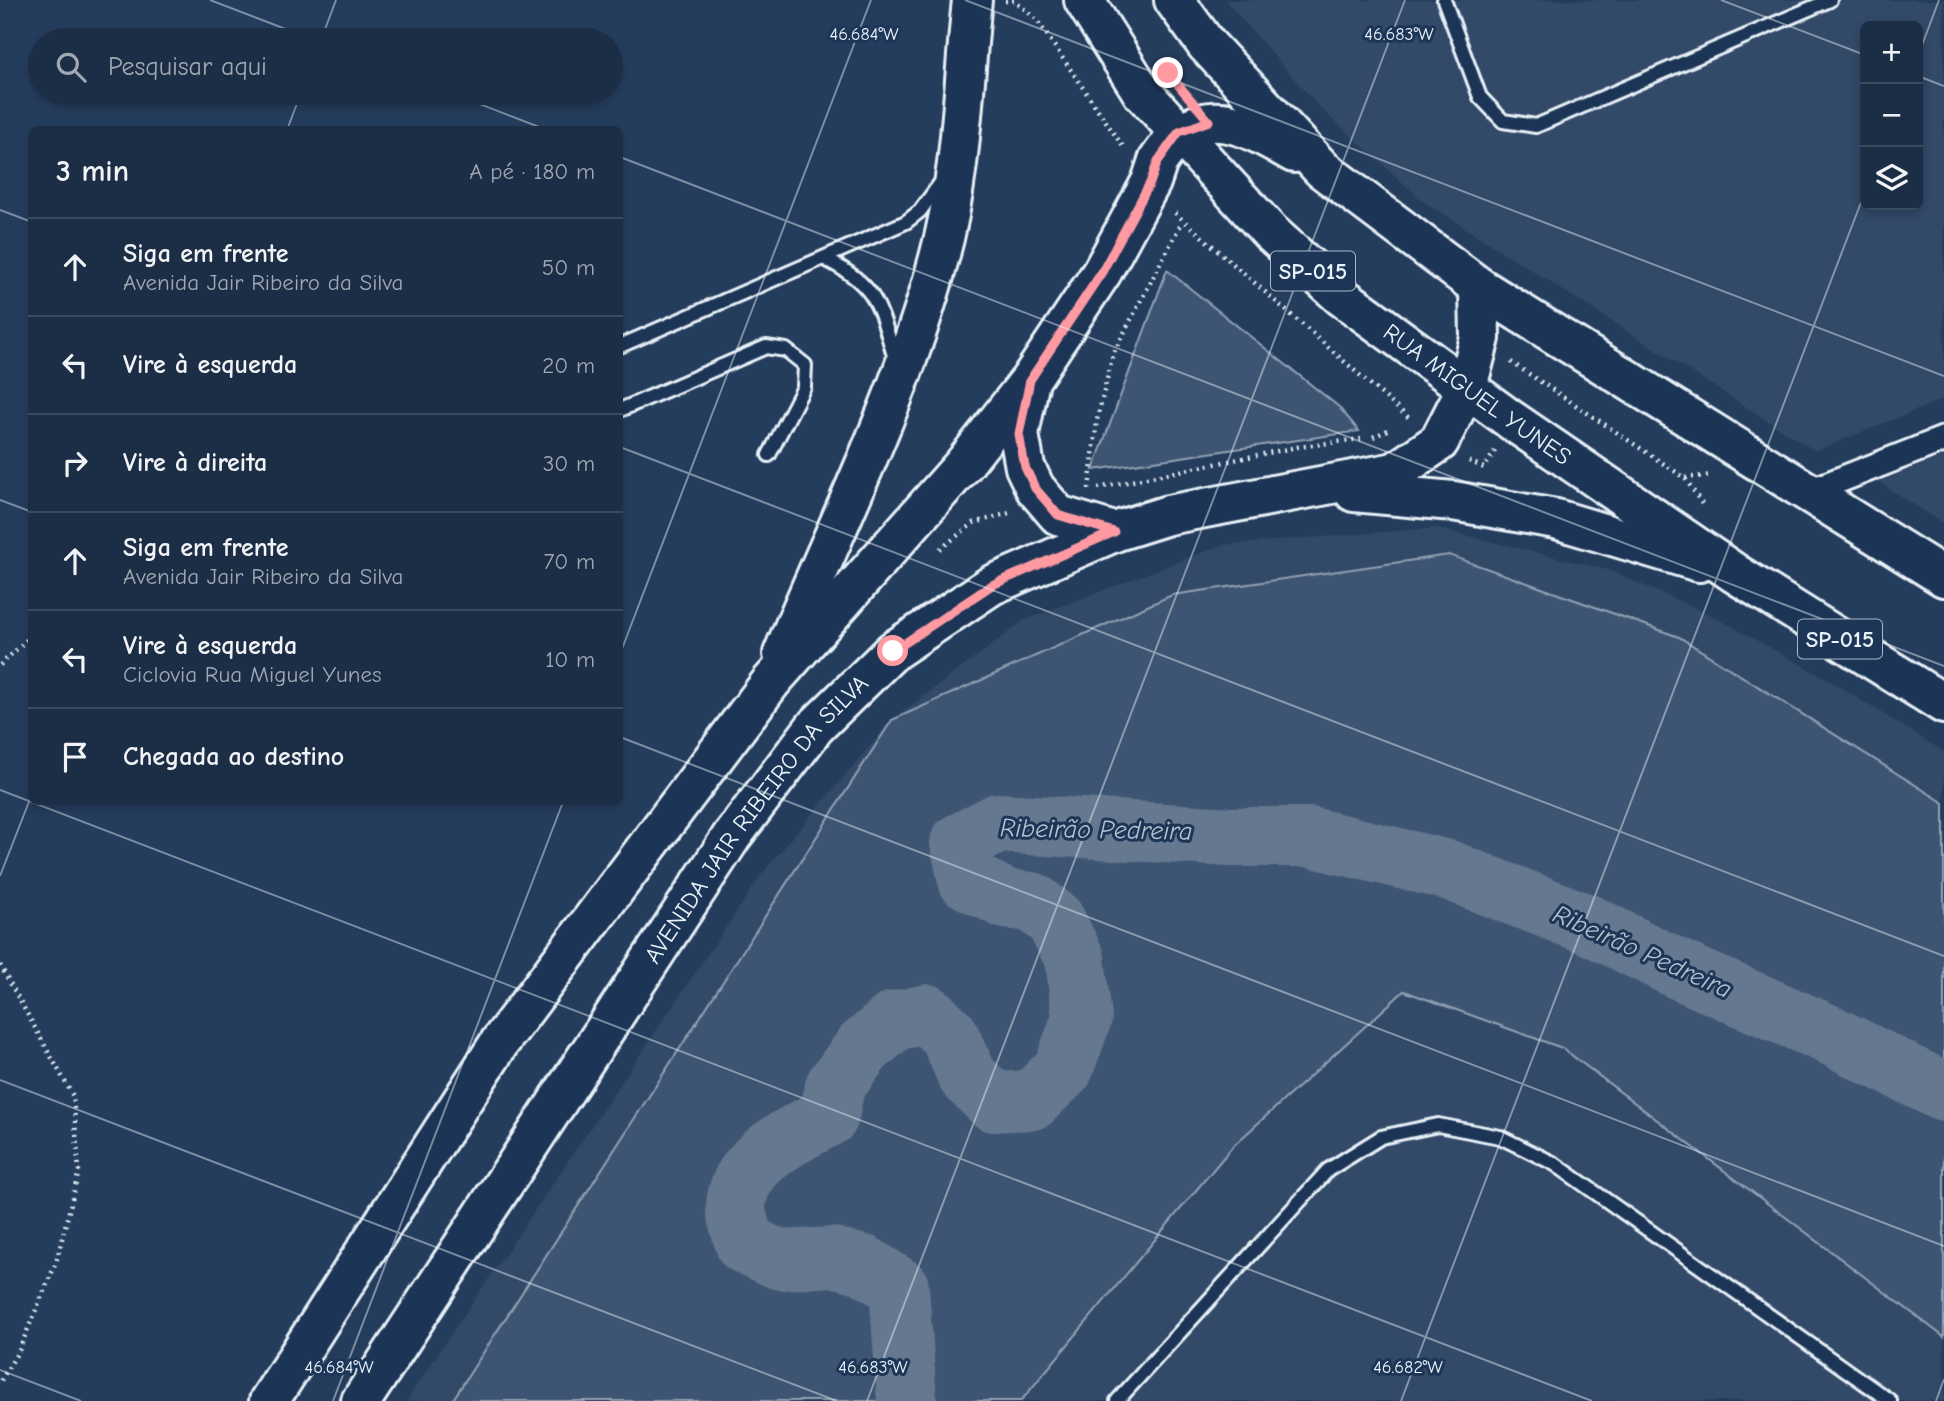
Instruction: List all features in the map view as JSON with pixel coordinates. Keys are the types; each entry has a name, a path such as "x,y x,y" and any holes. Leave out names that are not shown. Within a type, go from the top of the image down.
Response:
{"main road":[{"path":"771,681 901,377 940,257 957,155 972,0"},
{"name":"RUA MIGUEL YUNES","path":"1084,0 1142,92 1270,233 1341,296 1735,573 1944,704"},
{"path":"1174,0 1206,44 1322,169"},
{"path":"269,1401 500,1042 771,681 964,464 1030,380 1102,272 1150,183 1158,161 1179,132 1209,121 1231,124 1259,134 1322,169 1479,287 1944,577"},
{"name":"AVENIDA JAIR RIBEIRO DA SILVA","path":"361,1401 732,836 815,727 893,651 992,585 1114,532 1231,502 1314,489 1395,472 1439,442 1467,387 1480,338 1479,287"},
{"path":"1030,380 1019,434 1025,467 1035,488 1058,515 1114,532"},
{"path":"1314,489 1423,497 1556,519 1735,573"}],"street":[{"path":"1810,492 1944,439"}],"lane":[{"path":"1444,0 1480,97 1503,121 1536,125 1830,0"},
{"path":"623,345 906,222 935,193 957,155"},
{"path":"825,259 849,271 870,289 882,313 901,377"},
{"path":"623,409 766,347 786,350 805,365 804,387 769,455"},
{"path":"1117,1401 1328,1170 1381,1137 1438,1125 1500,1137 1555,1164 1890,1401"}],"path":[{"path":"1014,1 1036,19 1129,154"},
{"path":"1182,222 1193,231 1411,419 1373,438 1297,447 1089,491 1097,420 1113,354 1182,222"},
{"path":"1480,338 1532,378 1685,478"},
{"path":"1463,458 1484,468 1493,454"},
{"path":"0,665 28,639"},
{"path":"0,965 73,1096 79,1171 56,1263 19,1350 0,1382"}],"shaded area":[{"path":"1225,0 1944,0 1944,399 1815,451 1423,201 1320,108"},
{"path":"1167,270 1339,407 1359,431 1093,470"},
{"path":"1944,456 1944,524 1879,482"},
{"path":"1435,528 1608,570 1711,615 1829,680 1944,752 1944,1401 406,1401 764,871 892,720 1025,620 1222,545"},
{"path":"1449,555 1679,637 1944,803 1944,1337 1562,1048 1404,991 1232,1147 1021,1401 452,1401 892,720 1172,595"}],"waterway":[{"name":"Ribeirão Pedreira","path":"907,1401 899,1287 864,1265 833,1257 780,1260 745,1244 736,1207 739,1190 746,1175 757,1162 784,1141 829,1116 835,1086 863,1048 894,1021 927,1014 949,1035 968,1077 994,1102 1032,1100 1063,1070 1082,1018 1075,959 1055,920 1032,902 1006,899 968,880 960,843 998,823 1231,837 1310,837 1448,870 1590,925 1680,970 1830,1035 1944,1092"}],"route":[{"path":"893,651 992,585 1114,532 1058,515 1045,504 1025,467 1019,434 1030,380 1102,272 1150,183 1158,161 1179,132 1209,121 1168,73"}]}
